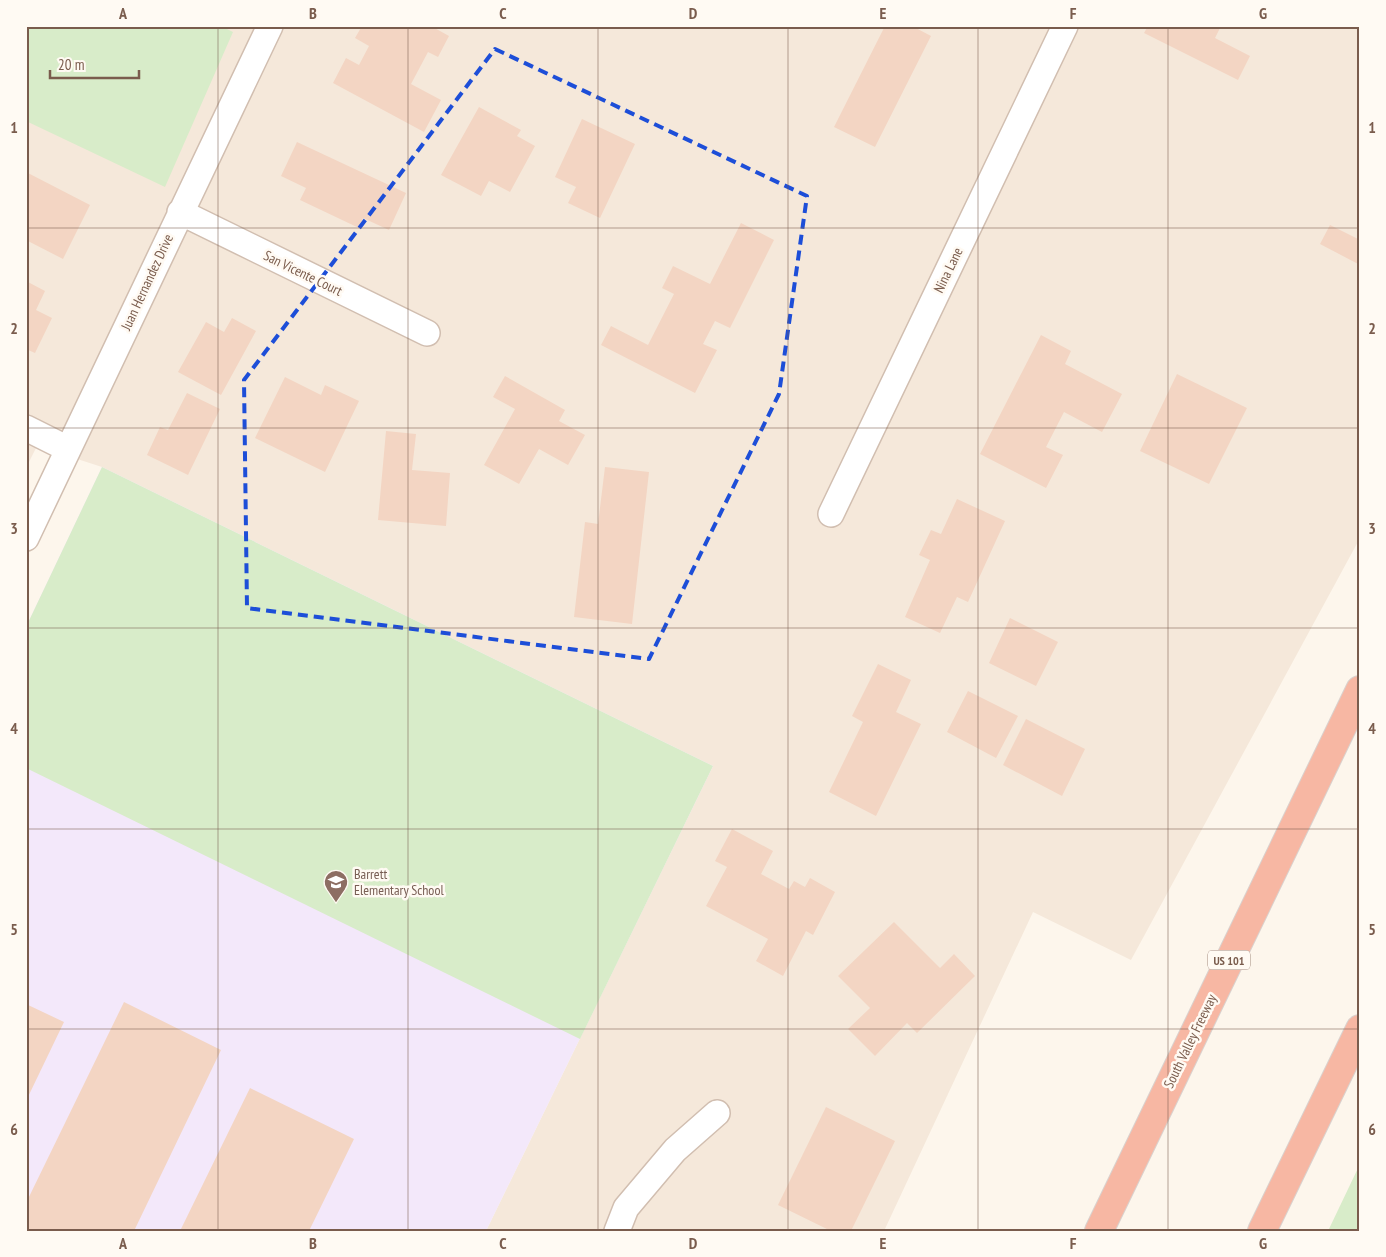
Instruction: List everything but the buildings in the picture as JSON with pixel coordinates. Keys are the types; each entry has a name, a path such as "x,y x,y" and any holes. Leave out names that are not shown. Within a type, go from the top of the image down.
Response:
{"highway":[{"name":"South Valley Freeway","path":"1099,1231 1360,690"},
{"path":"1262,1231 1360,1029"}],"street":[{"name":"Juan Hernandez Drive","path":"26,538 270,26"},
{"name":"Nina Lane","path":"831,514 1065,26"},
{"name":"San Vicente Court","path":"180,212 427,333"},
{"path":"26,428 68,449"},
{"path":"617,1231 626,1208 675,1150 717,1113"}],"highlighted area":[{"path":"495,49 807,196 779,394 649,659 247,608 244,380"}],"shaded area":[{"path":"26,26 1360,26 1360,538 1131,960 1033,912 884,1231 486,1231 713,766 102,467 37,446 26,468"},
{"name":"Barrett Elementary School","path":"102,467 713,766 486,1231 26,1231 26,627"}],"green space":[{"path":"26,26 221,26 233,32 165,187 26,121"},
{"path":"102,467 713,766 580,1039 26,768 26,627"},
{"path":"1360,1164 1360,1231 1328,1231"}],"place":[{"name":"Barrett Elementary School","path":"336,903"}]}
